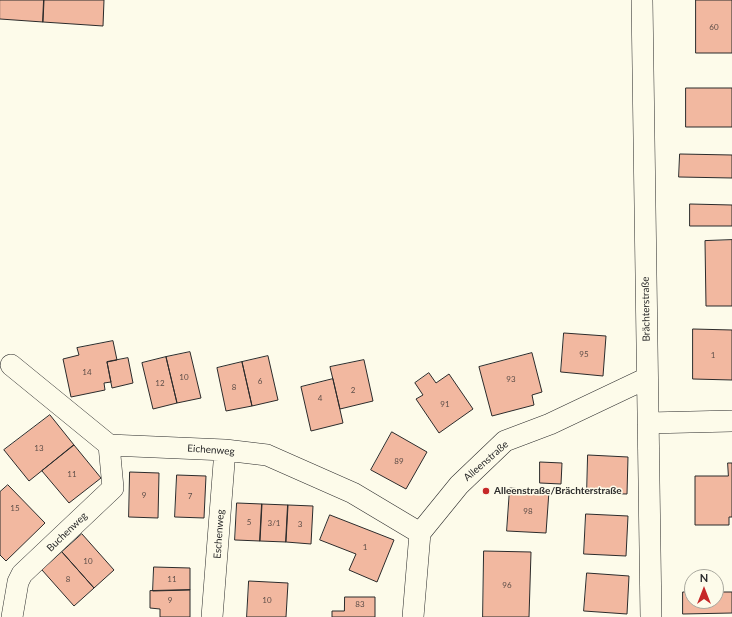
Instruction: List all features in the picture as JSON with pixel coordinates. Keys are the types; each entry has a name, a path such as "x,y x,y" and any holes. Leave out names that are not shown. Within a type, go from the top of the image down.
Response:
{"street":[{"name":"Brächterstraße","path":"642,0 652,617"},
{"path":"12,365 109,445"},
{"name":"Alleenstraße","path":"420,533 458,485 505,442 550,424 647,378"},
{"path":"648,423 732,421"},
{"name":"Eichenweg","path":"109,445 225,450 267,456 353,493 420,533"},
{"name":"Buchenweg","path":"12,617 18,582 22,574 112,488 109,445"},
{"name":"Eschenweg","path":"212,617 225,450"},
{"path":"413,617 420,533"}],"building":[{"path":"0,0 44,0 43,22 0,19"},
{"path":"44,0 104,0 103,26 43,22"},
{"path":"696,0 732,0 732,53 696,53"},
{"path":"686,88 732,88 732,127 686,127"},
{"path":"680,154 732,155 732,178 679,177"},
{"path":"690,204 732,205 732,226 690,226"},
{"path":"732,240 732,306 706,306 705,241"},
{"path":"693,329 732,330 732,380 693,379"},
{"path":"564,333 606,336 603,376 561,372"},
{"path":"113,341 117,360 107,362 111,382 104,383 105,390 71,397 63,359 79,355 77,348"},
{"path":"190,352 201,398 177,403 166,357"},
{"path":"532,353 542,392 532,395 534,405 492,416 479,367"},
{"path":"268,356 278,400 252,406 242,362"},
{"path":"166,357 177,403 153,409 142,363"},
{"path":"128,358 133,383 112,388 107,362"},
{"path":"364,360 373,401 340,409 330,367"},
{"path":"242,362 252,406 226,411 217,368"},
{"path":"429,373 436,383 449,374 473,409 439,433 416,399 423,395 415,383"},
{"path":"333,379 343,423 311,431 301,387"},
{"path":"50,415 74,445 29,481 4,450"},
{"path":"392,432 427,452 406,489 371,470"},
{"path":"74,445 101,478 69,503 42,471"},
{"path":"588,455 628,457 627,494 587,493"},
{"path":"540,462 562,463 561,484 540,483"},
{"path":"728,463 732,463 732,517 729,517 729,525 695,525 695,476 728,476"},
{"path":"130,472 159,473 158,518 129,517"},
{"path":"177,475 206,476 204,518 175,517"},
{"path":"8,485 45,523 6,561 0,555 0,492"},
{"path":"510,488 549,491 546,533 507,531"},
{"path":"237,503 262,504 260,541 235,540"},
{"path":"262,504 288,505 286,542 260,541"},
{"path":"288,505 313,506 311,544 286,542"},
{"path":"586,514 628,516 626,556 584,554"},
{"path":"330,515 394,540 377,582 349,570 356,554 320,540"},
{"path":"82,534 114,570 94,588 62,552"},
{"path":"484,551 531,552 529,617 483,617"},
{"path":"62,552 94,588 74,606 42,570"},
{"path":"154,567 190,568 190,590 153,591"},
{"path":"587,573 629,576 627,614 584,611"},
{"path":"249,581 288,583 286,617 247,617"},
{"path":"190,590 190,617 160,617 160,609 150,608 150,591"},
{"path":"683,592 684,609 724,609 724,592 732,592 732,613 683,614"},
{"path":"345,597 375,597 375,617 332,617 332,611 344,611"}],"place":[{"name":"Alleenstraße/Brächterstraße","path":"486,491"}]}
